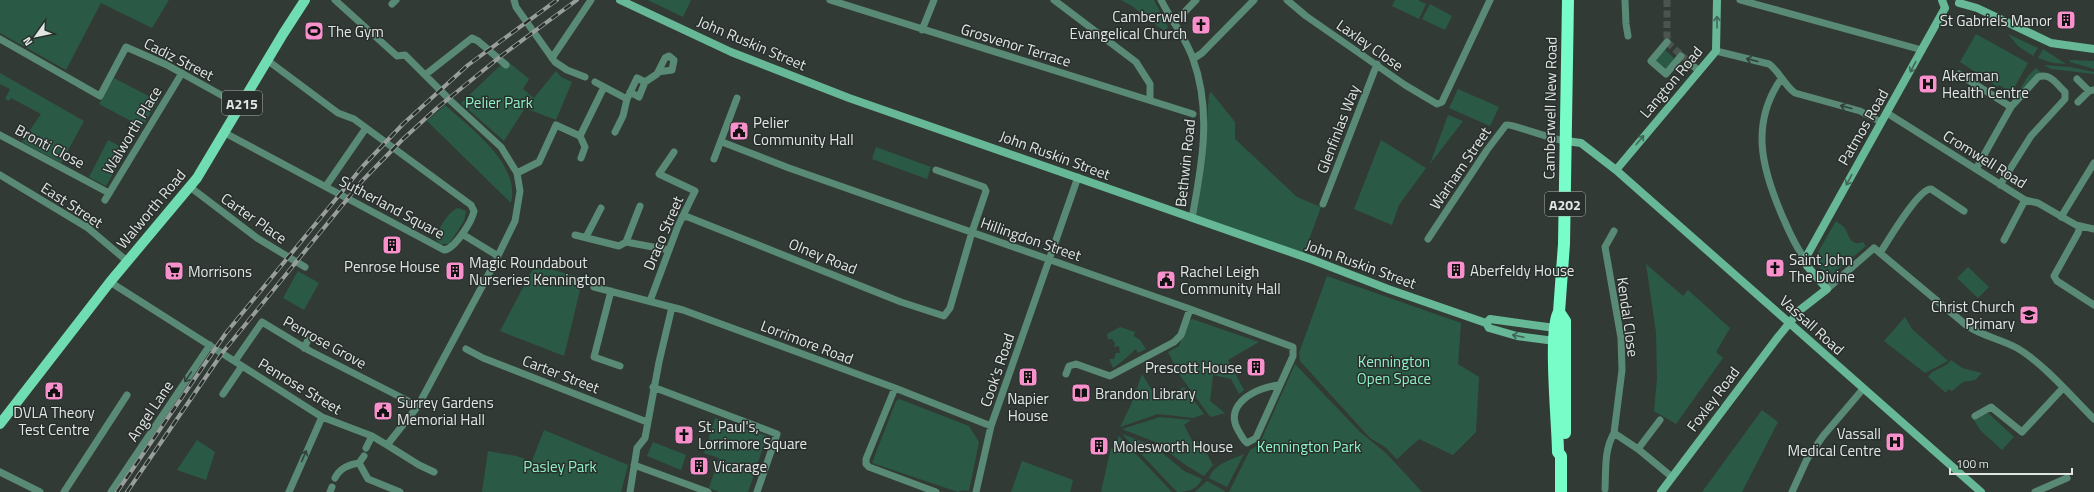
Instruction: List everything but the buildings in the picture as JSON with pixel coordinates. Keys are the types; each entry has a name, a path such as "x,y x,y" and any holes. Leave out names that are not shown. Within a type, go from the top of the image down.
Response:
{"highway":[{"name":"Camberwell New Road","path":"1562,492 1561,456 1558,452 1555,341 1565,321 1559,312 1564,244 1568,0"},
{"name":"Camberwell New Road","path":"1560,330 1564,453 1561,456"}],"main road":[{"name":"Walworth Road","path":"0,424 110,282 190,187 225,133 267,60 305,0"}],"street":[{"path":"335,0 397,56 405,55 497,142 517,172 520,191 518,209 498,256 418,406 387,445"},
{"path":"514,0 516,7 552,58 561,67 585,77"},
{"path":"552,58 591,0"},
{"name":"John Ruskin Street","path":"620,0 731,52 849,98 1078,177 1486,323 1488,328 1501,332 1555,341"},
{"name":"Grosvenor Terrace","path":"830,0 1193,114"},
{"path":"922,30 934,0"},
{"path":"1054,0 1136,62 1150,84 1150,100"},
{"name":"Bethwin Road","path":"1160,0 1193,59 1202,93 1204,119 1201,169 1192,218"},
{"path":"1174,23 1196,0"},
{"path":"1193,59 1202,53 1254,0"},
{"name":"Laxley Close","path":"1286,0 1306,16 1406,85 1437,104 1442,102 1490,0"},
{"path":"1625,0 1628,36"},
{"name":"Langton Road","path":"1616,170 1716,51 1717,0"},
{"path":"1740,0 1913,46 1922,50"},
{"path":"1942,0 1945,8 1958,1 1977,8 2050,43 2094,50"},
{"name":"Patmos Road","path":"1805,259 1945,8"},
{"path":"425,75 463,43 472,38 478,41 506,65"},
{"name":"Cadiz Street","path":"0,39 100,96 126,47 182,73 240,106"},
{"path":"1667,42 1651,61 1666,74 1681,56"},
{"path":"1716,51 1768,64 1772,67 1781,80 1795,93 1860,111 1881,122"},
{"name":"Sutherland Square","path":"267,60 341,115 353,118 471,205 474,213 452,248 444,250 326,186 366,128"},
{"name":"Glenfinlas Way","path":"1323,204 1377,64"},
{"path":"1691,64 1699,71"},
{"path":"615,132 623,116 629,95 637,78 645,82 658,72"},
{"name":"Walworth Place","path":"105,200 182,73"},
{"path":"1959,74 2011,106"},
{"path":"1976,169 2011,106 2040,76 2050,77 2065,92 2065,99 2031,136 2000,185"},
{"path":"2077,79 2092,91 2078,102"},
{"path":"1781,80 1775,88 1763,125 1763,161 1766,175 1794,243 1805,259 1807,266 1827,289 1874,248 1966,325 1979,333 2016,348 2033,360 2094,419"},
{"path":"595,82 604,87 629,95"},
{"path":"580,136 604,87"},
{"path":"714,160 738,98"},
{"name":"Cromwell Road","path":"1887,113 2026,200 2038,203 2080,226 2094,229"},
{"path":"517,172 539,162 556,125 580,136 585,147 582,158"},
{"name":"Warham Street","path":"1428,239 1506,125 1513,125 1551,139 1566,141"},
{"path":"225,133 326,186"},
{"name":"Bronti Close","path":"0,135 109,193"},
{"name":"Vassall Road","path":"1566,141 1582,143 1616,170 1863,390 1981,492"},
{"name":"Hillingdon Street","path":"722,142 790,168 1190,309 1292,347 1293,356 1256,438 1247,443 1234,421 1233,416 1238,405 1242,400 1266,386 1279,385"},
{"name":"Draco Street","path":"650,301 682,217 695,191 660,174 674,152"},
{"path":"2061,216 2094,163"},
{"path":"936,170 984,187 986,191 972,232"},
{"name":"East Street","path":"0,175 88,228 127,261"},
{"name":"Cook's Road","path":"976,492 991,426 1078,177"},
{"name":"Carter Place","path":"190,187 257,238 305,266"},
{"path":"1880,253 1919,196 1928,189 1931,189 1964,211"},
{"path":"2004,240 2026,200"},
{"path":"575,235 619,246 626,242 640,206"},
{"path":"586,237 601,208"},
{"name":"Olney Road","path":"682,217 688,217 932,314 944,316 950,308 972,232"},
{"path":"88,228 93,220"},
{"path":"2080,226 2078,233 2054,276 2057,281 2094,305"},
{"name":"Kendal Close","path":"1605,489 1606,454 1608,442 1614,433 1622,370 1616,303 1605,259 1605,247 1614,231"},
{"name":"Sutherland Square","path":"462,234 498,256"},
{"path":"626,242 669,250"},
{"name":"Penrose Street","path":"110,282 322,417 372,436 418,465 434,472"},
{"name":"Lorrimore Road","path":"594,287 672,307 895,388 991,426"},
{"name":"Foxley Road","path":"1661,492 1800,310 1827,289"},
{"path":"611,291 594,357 620,366"},
{"path":"630,492 637,448 644,442 658,362 672,307"},
{"path":"1066,374 1069,366 1076,364 1110,376 1166,348 1181,335 1190,309"},
{"name":"John Ruskin Street","path":"1486,323 1490,319 1560,330"},
{"name":"Penrose Grove","path":"235,361 262,322 304,348 418,406"},
{"path":"304,348 308,340"},
{"name":"Angel Lane","path":"111,492 210,345"},
{"name":"Carter Street","path":"466,349 483,358 647,422"},
{"path":"223,394 242,366"},
{"path":"653,387 777,434 757,492"},
{"path":"895,388 866,459 866,464 869,467 936,492"},
{"path":"1975,416 1991,408 2022,432 2063,388"},
{"path":"1792,492 1807,459 1822,436 1863,390"},
{"path":"64,492 127,395"},
{"path":"289,492 322,417"},
{"path":"1638,449 1660,420"},
{"path":"1614,433 1638,449 1672,477"},
{"path":"366,448 372,436"},
{"path":"335,478 339,470 350,464 359,463 364,456"},
{"path":"359,463 368,479 400,492"},
{"path":"634,465 708,492"},
{"path":"0,472 40,492"},
{"path":"2035,492 2067,478"}],"green space":[{"path":"0,0 169,0 152,28 101,3 66,70 0,33"},
{"path":"648,0 691,0 683,17"},
{"path":"1121,0 1154,0 1168,27 1164,31 1132,6"},
{"path":"1395,0 1418,0 1426,4 1419,19 1392,6"},
{"path":"1430,4 1452,16 1445,30 1422,19"},
{"path":"1976,34 2028,63 2009,97 2000,92 2004,88 1999,85 1998,87 1960,62"},
{"path":"2008,34 2038,48 2033,56 2018,46"},
{"path":"1664,49 1675,59 1665,71 1654,61"},
{"path":"2043,49 2066,64 2053,63 2038,58"},
{"name":"Pelier Park","path":"506,60 529,79 523,89 534,98 556,71 561,77 572,82 556,120 525,108 504,141 461,103"},
{"path":"2070,60 2094,61 2094,69 2070,62"},
{"path":"2044,65 2070,67 2094,72 2094,74 2051,69"},
{"path":"2036,68 2041,73 2014,99 2028,76"},
{"path":"0,73 84,121 61,163 22,142 41,114 11,98 9,101 5,99 10,89 0,84"},
{"path":"114,78 158,101 142,127 99,104"},
{"path":"1458,89 1499,107 1490,126 1449,108"},
{"path":"1211,92 1235,122 1235,139 1297,197 1321,207 1304,253 1195,216 1206,136 1209,94"},
{"path":"445,105 480,136 501,161 508,174 512,189 511,203 427,121"},
{"path":"1448,115 1463,121 1430,164"},
{"path":"108,140 127,150 106,186 89,177"},
{"path":"1381,140 1426,168 1399,205 1392,225 1354,209"},
{"path":"876,147 931,167 927,179 872,159"},
{"path":"458,208 466,211 464,221 449,244 440,244 436,239 444,221"},
{"path":"1836,221 1844,227 1852,242 1863,242 1866,246 1829,277 1813,261"},
{"path":"1646,264 1683,296 1688,290 1730,328 1716,352 1723,358 1676,424 1654,411 1657,379 1656,332"},
{"path":"535,265 583,278 564,356 500,331"},
{"path":"1968,267 1989,287 1978,298 1957,278"},
{"path":"298,271 319,283 304,310 283,298"},
{"name":"Kennington Open Space","path":"1327,276 1461,323 1458,364 1479,377 1476,432 1453,455 1419,439 1397,459 1385,447 1370,438 1300,361 1299,353"},
{"path":"1905,317 1912,329 1948,361 1925,373 1884,341"},
{"path":"1192,319 1259,342 1228,360 1244,390 1239,394 1231,379 1213,375 1210,401 1225,413 1211,417 1181,377 1168,352 1179,346 1187,323"},
{"path":"1120,327 1135,332 1134,336 1140,340 1146,349 1138,353 1136,349 1113,368 1109,359 1114,359 1116,353 1120,353 1119,346 1114,347 1115,343 1112,339 1108,339 1107,334"},
{"path":"1951,360 1962,368 1982,373 1975,380 1963,382 1952,391 1948,389 1946,393 1928,377 1930,374 1946,365"},
{"name":"Kennington Park","path":"1295,364 1360,432 1386,453 1422,492 1229,492 1250,450 1259,445"},
{"path":"1142,374 1158,400 1184,387 1204,414 1194,418 1158,414 1120,427 1130,407"},
{"path":"899,399 969,426 979,442 969,491 962,490 958,492 872,463 896,401"},
{"path":"1762,410 1778,422 1742,492 1702,492"},
{"path":"1988,413 2014,437 2002,450 1980,430 1974,420"},
{"path":"1160,417 1191,420 1184,425 1194,444 1200,441 1213,465 1204,476 1187,466 1155,442 1122,429"},
{"path":"715,418 767,436 748,492 719,492 709,488 719,458 704,453"},
{"name":"Pasley Park","path":"544,430 628,465 621,492 482,492 488,451 516,456 532,461"},
{"path":"1122,434 1154,446 1184,471 1202,479 1200,483 1191,490 1177,492"},
{"path":"1119,436 1172,492 1101,492 1111,448 1113,449"},
{"path":"197,440 215,452 206,480 177,470"},
{"path":"653,442 686,455 681,470 647,456"},
{"path":"1244,454 1227,487 1209,478 1211,473 1219,466"},
{"path":"1022,461 1073,480 1070,492 1011,492"},
{"path":"1207,481 1225,491 1195,492"}],"tunnel":[{"path":"1667,0 1667,42 1691,64"}],"railway":[{"path":"117,492 226,333 363,166 403,124 468,65 557,0"},
{"path":"127,492 223,352 362,181 402,140 437,108 501,56 577,0"}],"place":[{"name":"St Gabriels Manor","path":"2066,20"},
{"name":"Camberwell Evangelical Church","path":"1201,25"},
{"name":"The Gym","path":"314,31"},
{"name":"Akerman Health Centre","path":"1928,84"},
{"name":"Pelier Community Hall","path":"739,131"},
{"name":"Penrose House","path":"392,245"},
{"name":"Saint John The Divine","path":"1775,268"},
{"name":"Aberfeldy House","path":"1456,270"},
{"name":"Morrisons","path":"174,271"},
{"name":"Magic Roundabout Nurseries Kennington","path":"455,271"},
{"name":"Rachel Leigh Community Hall","path":"1166,280"},
{"name":"Christ Church Primary","path":"2029,315"},
{"name":"Prescott House","path":"1256,367"},
{"name":"Napier House","path":"1028,377"},
{"name":"DVLA Theory Test Centre","path":"54,391"},
{"name":"Brandon Library","path":"1081,393"},
{"name":"Surrey Gardens Memorial Hall","path":"383,411"},
{"name":"St. Paul's, Lorrimore Square","path":"684,435"},
{"name":"Vassall Medical Centre","path":"1895,442"},
{"name":"Molesworth House","path":"1099,446"},
{"name":"Vicarage","path":"699,466"}]}
